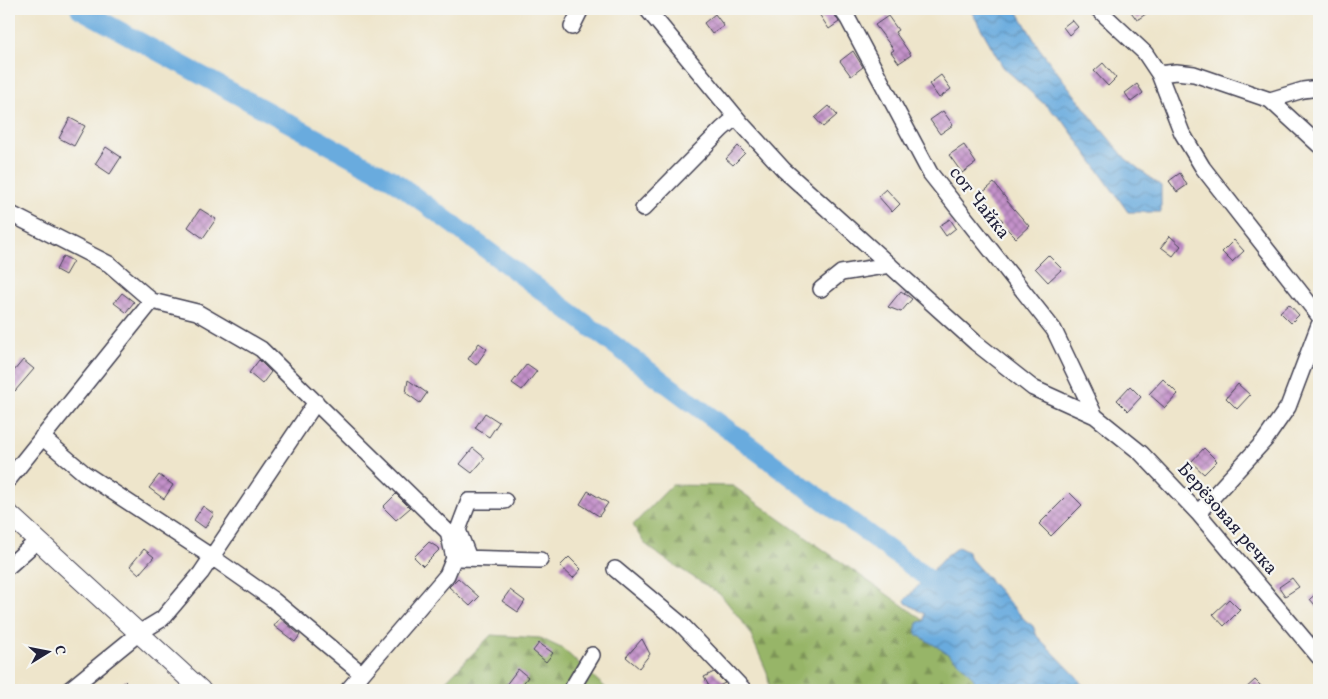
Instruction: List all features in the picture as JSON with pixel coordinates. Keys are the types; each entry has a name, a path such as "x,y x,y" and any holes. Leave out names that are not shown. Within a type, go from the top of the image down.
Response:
{"main road":[{"path":"9,514 201,690"}],"street":[{"path":"572,27 581,9"},
{"path":"647,9 736,117 784,170 976,343 1033,388 1095,416"},
{"name":"сот Чайка","path":"841,9 930,173 1054,330 1095,416"},
{"path":"1098,9 1145,53 1159,74 1182,133 1203,168 1319,316"},
{"path":"1159,74 1176,72 1194,74 1270,100 1319,145"},
{"path":"1270,100 1304,90 1319,88"},
{"path":"643,209 736,117"},
{"path":"9,213 109,264 152,301 197,312 261,349 448,532 454,558 447,575 348,690"},
{"path":"821,288 841,273 890,265"},
{"path":"9,479 152,301"},
{"path":"1198,513 1265,440 1288,407 1319,325"},
{"path":"69,690 139,633 162,619 201,573 316,402"},
{"name":"Берёзовая речка","path":"1095,416 1141,453 1198,513 1319,657"},
{"path":"42,437 84,473 272,599 362,674"},
{"path":"469,558 458,530 469,501 505,501"},
{"path":"9,566 38,540"},
{"path":"454,558 540,560"},
{"path":"615,569 682,625 744,690"},
{"path":"571,690 592,655"}],"green space":[{"path":"672,485 733,486 993,669 1004,690 770,690 767,672 748,629 721,595 662,557 644,543 633,525"},
{"path":"491,635 540,638 563,649 608,690 440,690 445,682"}],"water":[{"path":"970,9 1016,9 1039,48 1096,123 1126,159 1161,186 1161,212 1128,212 1064,122 1003,67"},
{"path":"958,547 968,552 969,557 1025,620 1033,626 1037,636 1077,677 1086,690 979,690 974,680 961,664 916,634 918,622 924,621 925,614 906,603 905,600 946,556"}],"building":[{"path":"827,9 832,9 839,22 829,29 819,14"},
{"path":"1129,9 1153,9 1137,20"},
{"path":"715,14 724,26 712,34 704,23"},
{"path":"888,16 898,30 895,32 911,55 899,63 891,52 894,50 875,25"},
{"path":"1072,20 1078,27 1069,35 1063,27"},
{"path":"853,51 863,67 851,76 840,61"},
{"path":"1103,63 1116,78 1108,86 1094,71"},
{"path":"941,75 951,89 939,98 929,84"},
{"path":"1137,84 1143,93 1131,102 1125,93"},
{"path":"829,106 837,115 823,127 815,118"},
{"path":"943,111 953,125 940,134 930,120"},
{"path":"70,118 85,126 74,146 59,138"},
{"path":"964,145 976,163 962,173 949,155"},
{"path":"738,146 745,153 733,165 726,159"},
{"path":"106,147 121,157 110,174 95,164"},
{"path":"1180,173 1187,185 1177,192 1169,181"},
{"path":"994,183 1029,226 1016,238 1001,223 1003,221 981,194"},
{"path":"886,189 900,204 892,212 878,196"},
{"path":"200,209 216,219 203,238 188,227"},
{"path":"950,219 956,228 946,236 939,226"},
{"path":"1170,236 1181,246 1173,256 1161,247"},
{"path":"1234,240 1244,251 1232,262 1222,252"},
{"path":"1048,255 1062,269 1048,282 1035,268"},
{"path":"63,256 73,261 65,275 56,270"},
{"path":"901,291 912,299 901,312 888,307"},
{"path":"122,293 134,302 126,312 114,303"},
{"path":"1289,304 1299,315 1291,323 1280,312"},
{"path":"479,343 487,349 476,365 468,359"},
{"path":"23,360 34,369 15,391 9,385 9,377"},
{"path":"259,360 271,372 262,384 249,373"},
{"path":"527,364 537,371 522,390 512,383"},
{"path":"1163,379 1178,394 1165,408 1149,394"},
{"path":"408,380 427,393 420,403 406,393"},
{"path":"1238,384 1250,395 1237,409 1226,398"},
{"path":"1130,386 1141,397 1128,411 1117,400"},
{"path":"485,413 499,422 489,437 475,428"},
{"path":"473,448 485,458 472,473 460,464"},
{"path":"1204,448 1217,461 1204,474 1191,462"},
{"path":"159,475 173,485 164,499 149,488"},
{"path":"588,491 608,503 599,516 580,504"},
{"path":"1070,493 1082,505 1051,536 1039,524"},
{"path":"396,494 410,508 396,520 383,507"},
{"path":"203,506 214,514 205,528 194,520"},
{"path":"429,542 440,549 423,566 414,557"},
{"path":"144,549 154,557 139,574 130,566"},
{"path":"569,557 581,569 573,578 560,566"},
{"path":"458,578 479,597 470,606 449,587"},
{"path":"1292,578 1299,587 1285,596 1279,587"},
{"path":"510,590 525,601 518,612 502,601"},
{"path":"1319,591 1319,610 1310,599"},
{"path":"1229,599 1240,610 1224,626 1213,614"},
{"path":"280,618 300,635 295,642 274,626"},
{"path":"642,639 650,654 639,668 626,657"},
{"path":"539,643 553,653 546,662 533,651"},
{"path":"518,669 528,677 518,690 502,690"},
{"path":"714,672 725,683 711,690 704,677"},
{"path":"1255,680 1265,690 1244,690"},
{"path":"125,681 134,690 115,690"}],"waterway":[{"path":"80,9 393,180 946,592"}]}
